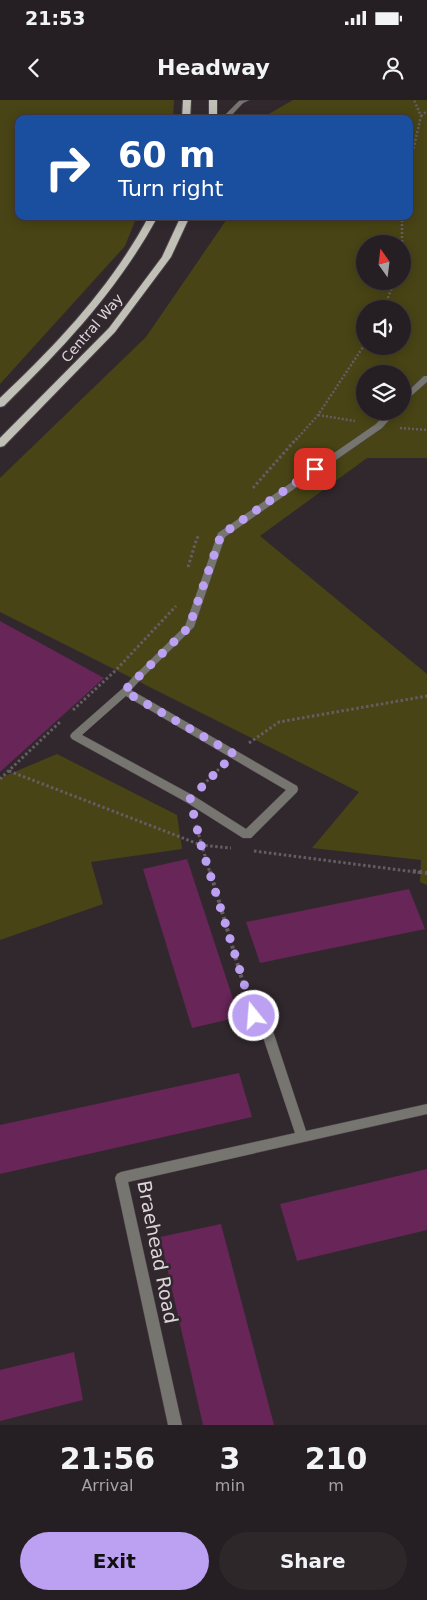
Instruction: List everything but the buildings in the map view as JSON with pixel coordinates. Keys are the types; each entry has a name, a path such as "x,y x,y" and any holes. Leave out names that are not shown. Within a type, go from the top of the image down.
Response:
{"main road":[{"path":"186,115 187,100"},
{"path":"213,100 213,115"},
{"name":"Central Way","path":"0,404 89,315 126,264 152,220"},
{"name":"Central Way","path":"0,444 112,330 166,258 184,220"}],"street":[{"path":"229,115 246,100"},
{"path":"411,393 427,378"},
{"path":"124,691 293,789 247,835 190,799 75,736 138,678 189,627 221,535 384,420"},
{"path":"262,1016 302,1136"},
{"name":"Braehead Road","path":"175,1425 121,1178 427,1109"}],"path":[{"path":"413,151 421,116 414,100"},
{"path":"421,116 427,111"},
{"path":"402,220 402,235"},
{"path":"318,415 358,355"},
{"path":"250,1007 201,845 190,799 234,754 279,722 427,696"}],"shaded area":[{"path":"0,100 174,100 173,115 15,115 15,220 135,220 125,246 0,384"},
{"path":"293,100 427,100 427,458 367,458 260,536 427,674 427,885 420,882 421,860 312,848 359,792 0,612 0,478 146,337 226,220 413,220 413,115 267,115"},
{"path":"57,754 177,815 182,849 91,862 103,904 0,940 0,778"}],"route":[{"path":"254,1016 201,845 190,799 234,754 124,691 189,627 221,535 315,469"}]}
